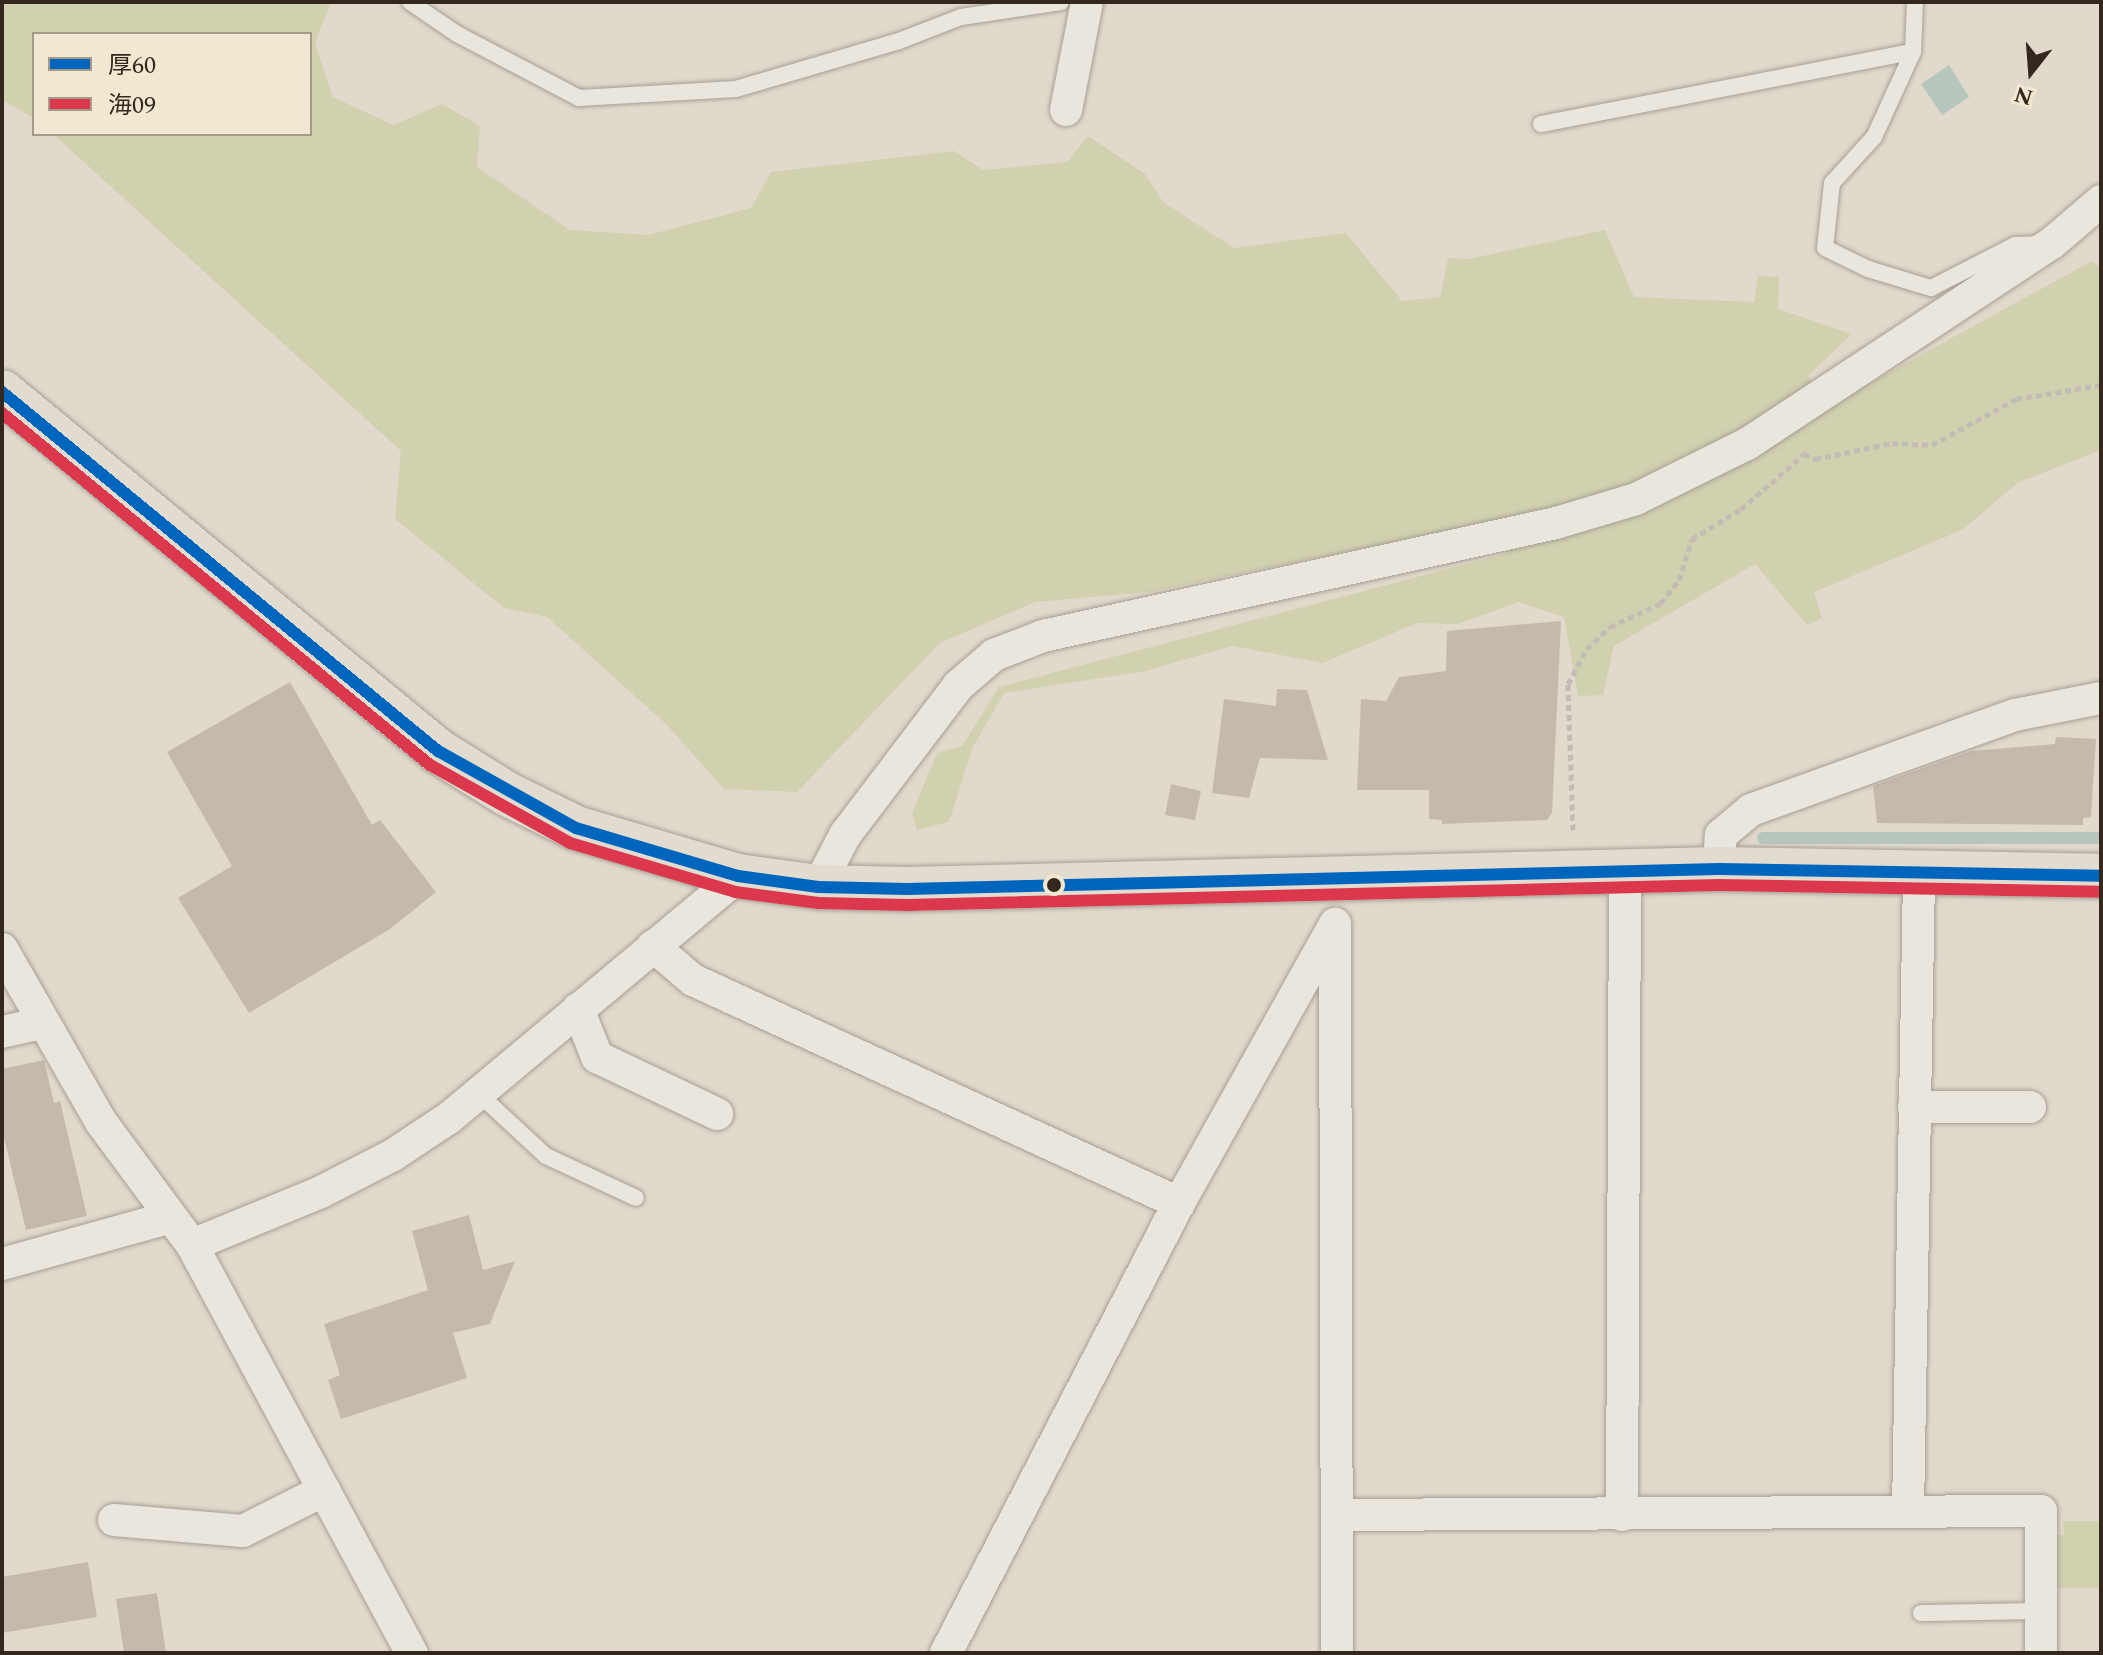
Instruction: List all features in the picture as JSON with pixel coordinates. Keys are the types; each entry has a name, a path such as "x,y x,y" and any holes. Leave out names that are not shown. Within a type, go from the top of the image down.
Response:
{"main road":[{"path":"2,392 348,681 438,751 507,794 576,828 738,876 818,887 1336,881 1719,869 2101,876"}],"street":[{"path":"1066,110 1087,2"},
{"path":"818,887 845,835 958,686 994,655 1043,636 1556,523 1636,499 1747,444 2052,243 2101,201"},
{"path":"1719,869 1721,835 1751,810 2015,715 2101,698"},
{"path":"1622,1515 1625,874"},
{"path":"1908,1512 1919,874"},
{"path":"192,1245 321,1192 393,1155 479,1094 738,876"},
{"path":"1336,881 1332,1506 1339,1515 1337,1653"},
{"path":"946,1653 1179,1203 1335,924"},
{"path":"653,946 693,980 1179,1203"},
{"path":"2,949 42,1023 168,1218 192,1245 412,1653"},
{"path":"578,1009 597,1057 717,1114"},
{"path":"2,1032 42,1023"},
{"path":"1914,1107 2030,1107"},
{"path":"2,1264 168,1218"},
{"path":"114,1520 243,1531 324,1490"},
{"path":"1339,1515 2041,1511 2041,1653"}],"lane":[{"path":"410,2 457,34 579,98 736,89 899,41 961,17 1061,2"},
{"path":"1915,2 1913,52 1874,137 1832,183 1824,223 1825,248 1868,269 1931,288 2015,245 2052,243"},
{"path":"1541,124 1913,52"},
{"path":"479,1094 546,1156 636,1198"},
{"path":"1921,1613 2041,1611"}],"path":[{"path":"1804,454 1815,459 1892,443 1932,445 2016,399 2101,385"},
{"path":"1576,874 1568,684 1587,649 1610,627 1661,603 1679,580 1692,539 1741,509 1813,445"}],"green space":[{"path":"2,2 331,2 315,43 333,97 393,125 442,104 480,126 477,167 570,230 648,235 751,208 771,172 954,151 983,170 1067,162 1088,136 1145,174 1163,202 1234,248 1346,233 1402,301 1440,297 1448,258 1469,259 1605,230 1634,297 1754,302 1758,276 1779,277 1778,309 1852,334 1808,376 1826,407 2092,261 2101,269 2101,450 2019,482 1962,530 1814,592 1822,618 1807,625 1755,564 1614,646 1603,695 1578,696 1564,617 1519,602 1458,624 1417,623 1323,663 1232,646 1145,671 1004,693 973,747 949,822 917,830 912,813 937,753 962,746 999,687 1508,553 1506,519 1149,592 1035,602 940,643 797,792 724,789 667,725 547,617 504,608 395,519 401,451 55,136 312,136 312,32 32,32 32,117 2,100"},
{"path":"2063,1521 2101,1521 2101,1588 2053,1588 2052,1536 2064,1535"}],"shaded area":[{"path":"1949,65 1969,97 1942,115 1921,84"}],"building":[{"path":"1561,621 1552,813 1547,820 1442,824 1442,820 1429,819 1429,790 1357,790 1361,699 1386,701 1399,677 1446,671 1447,631"},
{"path":"290,682 372,825 380,820 436,892 390,929 249,1013 178,898 232,866 167,752"},
{"path":"1277,689 1307,690 1328,760 1260,758 1249,798 1212,793 1224,699 1276,706"},
{"path":"2056,737 2096,739 2091,817 2083,818 2083,825 1877,823 1873,786 1971,751 2055,744"},
{"path":"1171,784 1201,791 1195,820 1165,815"},
{"path":"44,1060 54,1103 60,1101 87,1216 26,1230 2,1129 2,1069"},
{"path":"469,1215 483,1270 515,1261 490,1324 453,1333 467,1378 341,1419 328,1380 340,1375 324,1324 428,1290 412,1231"},
{"path":"88,1562 97,1617 2,1633 2,1577"},
{"path":"157,1593 166,1653 124,1653 116,1599"}],"waterway":[{"path":"1763,838 2101,838"}],"transit line":[{"name":"厚60","path":"2,392 438,751 576,828 738,876 818,887 907,889 1719,869 2101,876"},
{"name":"海09","path":"2,413 430,765 570,843 735,892 818,903 907,905 1719,885 2101,892"}]}
